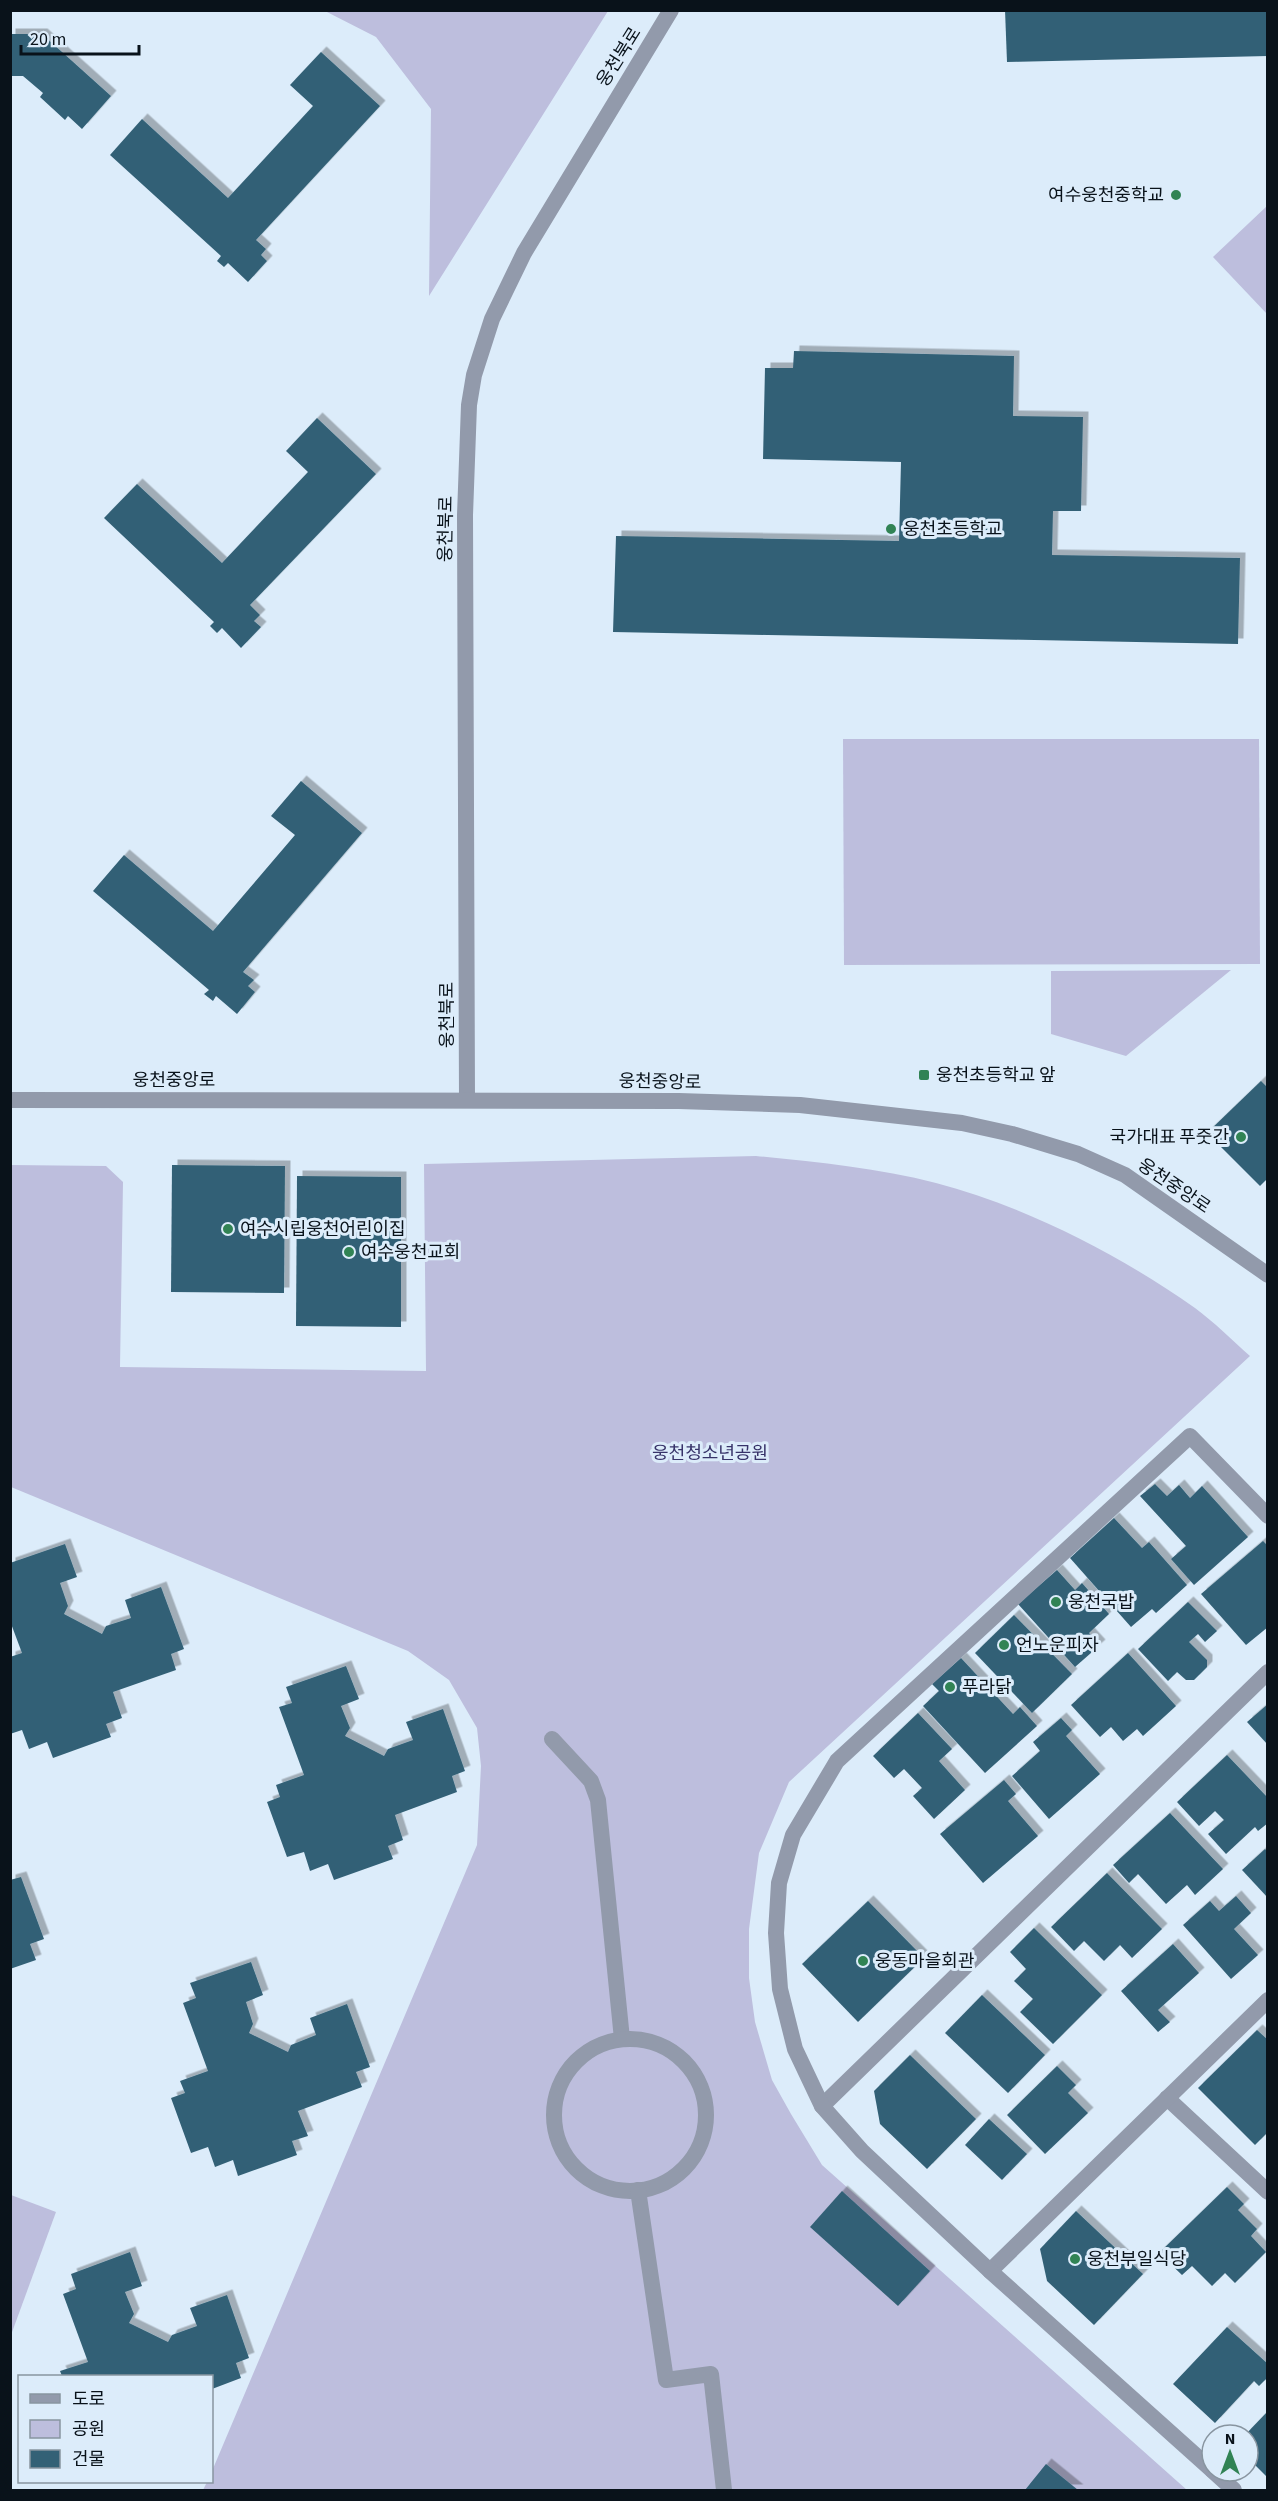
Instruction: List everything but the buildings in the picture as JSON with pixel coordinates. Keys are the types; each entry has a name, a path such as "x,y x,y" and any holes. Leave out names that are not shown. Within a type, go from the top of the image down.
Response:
{"street":[{"name":"웅천북로","path":"467,1100 465,515 469,405 474,375 492,320 524,253 671,10"},
{"name":"웅천중앙로","path":"10,1100 467,1100 800,1105 962,1123 1012,1134 1078,1154 1125,1175 1268,1275"},
{"path":"1200,2460 990,2271 862,2151 822,2106 795,2049 780,1989 776,1933 779,1883 793,1835 837,1761 1190,1436 1268,1516"},
{"path":"822,2106 1268,1672"},
{"path":"552,1739 591,1781 598,1800 622,2039"},
{"path":"990,2271 1268,2000"},
{"path":"622,2039 657,2043 679,2056 695,2074 705,2097 706,2121 702,2137 687,2166 668,2181 638,2190 619,2190 594,2182 574,2166 560,2145 554,2120 557,2095 568,2071 586,2053 609,2042 622,2039"},
{"path":"1167,2098 1268,2192"},
{"path":"638,2190 666,2380 711,2374 724,2490"}],"green space":[{"path":"325,11 608,11 429,296 431,109 376,37"},
{"path":"1267,206 1267,314 1213,257"},
{"path":"843,739 1259,739 1260,964 844,965"},
{"path":"1231,970 1126,1056 1051,1034 1051,971"},
{"name":"웅천청소년공원","path":"756,1156 869,1169 936,1183 1003,1205 1104,1251 1195,1308 1250,1356 789,1782 759,1853 749,1929 749,1978 755,2022 772,2080 822,2165 1187,2490 203,2490 206,2483 213,2483 213,2469 477,1845 481,1766 477,1728 449,1680 408,1651 11,1487 10,1165 106,1166 123,1182 120,1367 426,1371 424,1164"},
{"path":"11,2195 56,2212 11,2335"}],"place":[{"name":"여수웅천중학교","path":"1176,195"},
{"name":"웅천초등학교","path":"891,529"},
{"name":"웅천초등학교 앞","path":"924,1075"},
{"name":"국가대표 푸줏간","path":"1241,1137"},
{"name":"여수시립웅천어린이집","path":"228,1229"},
{"name":"여수웅천교회","path":"349,1252"},
{"name":"웅천국밥","path":"1056,1602"},
{"name":"언노운피자","path":"1004,1645"},
{"name":"푸라닭","path":"950,1687"},
{"name":"웅동마을회관","path":"863,1961"},
{"name":"웅천부일식당","path":"1075,2259"}]}
